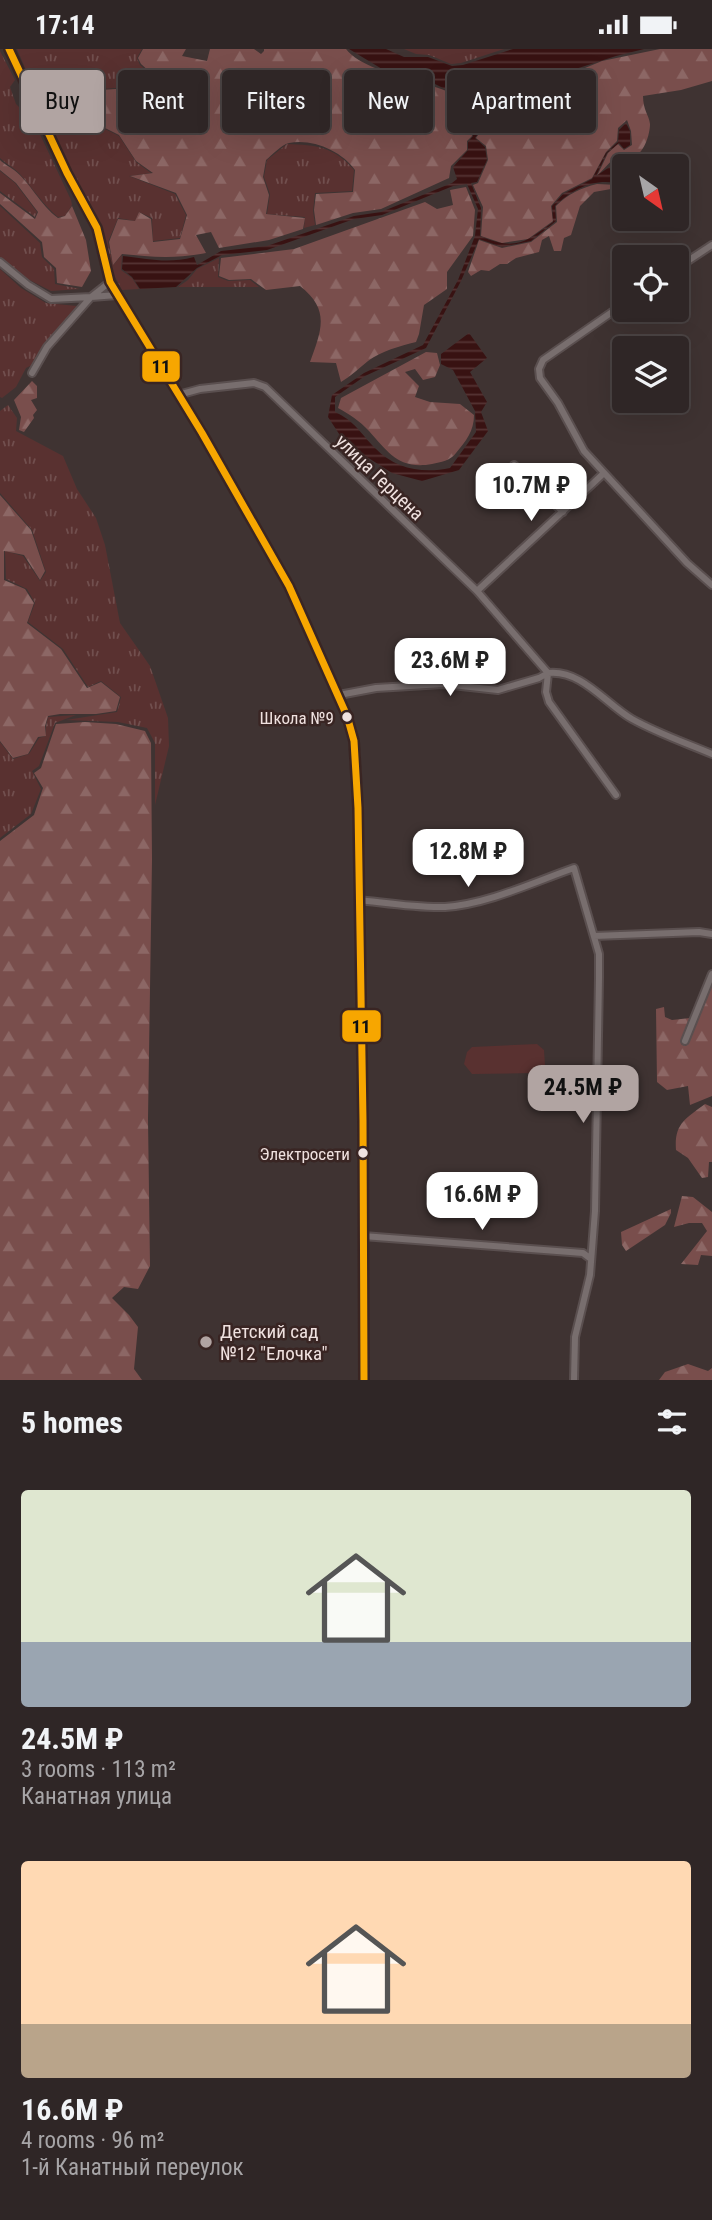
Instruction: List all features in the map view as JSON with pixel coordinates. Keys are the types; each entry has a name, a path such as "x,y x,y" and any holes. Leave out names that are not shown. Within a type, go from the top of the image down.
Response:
{"main road":[{"path":"9,49 66,173 97,228 110,282 202,433 289,586 340,695 354,741 359,900 364,1380"}],"street":[{"path":"689,260 712,245"},
{"path":"0,261 28,285 51,299 117,295"},
{"path":"32,373 47,347 91,296 110,282"},
{"path":"612,312 543,360 539,369 540,378 558,403 584,451 687,563 712,585"},
{"name":"улица Герцена","path":"178,395 201,389 254,383 265,387 477,591 548,673"},
{"path":"514,465 563,512"},
{"path":"477,591 604,473"},
{"path":"340,695 376,688 443,684 498,690 558,672 585,684 631,718 712,754"},
{"path":"548,673 548,702 616,795"},
{"path":"359,900 445,907 482,900 574,868 598,954 595,1211 590,1275 575,1338 574,1380"},
{"path":"594,936 699,932 712,934"},
{"path":"685,1041 712,974"},
{"path":"363,1236 583,1253 590,1259"}],"green space":[{"path":"17,49 142,49 137,58 146,70 118,70 118,88 104,89 104,70 26,70"},
{"path":"143,49 186,49 182,56 207,61 210,49 254,49 261,54 264,49 346,49 359,60 380,70 344,70 344,133 433,133 433,87 447,92 447,133 471,133 472,136 467,141 467,150 451,166 449,178 381,209 353,213 316,225 316,194 353,192 355,170 342,157 326,147 307,142 286,144 266,160 263,177 269,195 266,214 305,218 303,229 269,240 219,248 211,232 196,235 206,253 164,257 122,254 113,265 109,242 118,219 135,221 139,212 151,219 153,242 180,239 187,215 176,193 130,176 153,173 136,161 119,135 104,128 104,90 118,89 118,133 208,133 208,70 148,70 138,58"},
{"path":"404,49 504,49 451,64"},
{"path":"660,49 712,49 712,81 681,90 643,96 650,124 640,152 612,154 612,160 597,176 608,153 618,144 624,150 632,145 627,120 618,128 617,141 606,152 592,178 562,193 551,206 553,221 528,239 502,243 481,236 483,207 473,185 478,183 488,160 486,146 476,138 480,133 596,133 596,70 580,70 602,61"},
{"path":"0,51 15,80 10,87 16,104 21,109 21,133 39,133 71,200 72,205 65,216 58,217 19,173 0,158"},
{"path":"104,128 119,136 136,162 151,173 129,176 175,194 186,215 180,238 153,241 152,218 139,212 135,221 118,218 108,242 113,265 122,255 121,270 132,278 139,289 122,290 112,271 95,214 53,133 104,133"},
{"path":"287,144 307,145 332,152 354,170 352,191 315,193 315,225 304,228 305,217 267,214 270,194 264,177 267,160"},
{"path":"0,160 20,175 58,218 65,216 72,206 86,240 91,271 82,287 57,283 56,268 44,257 42,242 0,204 0,193 35,219 38,212 16,183 0,170"},
{"path":"0,171 15,183 37,212 35,217 0,191"},
{"path":"612,185 612,190 594,192 580,206 571,235 564,238 561,251 554,251 549,236 542,240 539,252 500,264 489,271 481,270 471,276 468,272 479,240 502,248 531,242 557,222 556,206 586,187"},
{"path":"466,187 475,210 473,236 447,272 447,289 424,305 416,342 379,354 341,382 336,363 310,362 320,331 320,312 310,295 300,286 266,290 251,279 229,280 219,276 221,258 294,249 425,202 437,209 453,205 450,190"},
{"path":"0,206 40,243 42,257 54,269 55,284 80,289 51,291 20,275 0,257"},
{"path":"219,258 218,277 228,281 250,280 259,287 178,287 197,269"},
{"path":"0,269 21,288 46,303 77,306 32,365 26,368 16,387 2,398 0,397"},
{"path":"426,352 437,353 440,365 435,377 423,380 415,369 405,372 419,386 415,397 430,402 460,404 474,415 474,421 466,440 451,458 421,465 395,458 362,424 338,408 341,398"},
{"path":"32,381 37,386 37,398 31,400 37,410 24,432 19,430 21,417 14,400"},
{"path":"8,405 17,418 16,431 63,456 77,489 96,518 105,545 120,623 150,666 168,718 169,746 155,805 155,743 147,728 118,722 66,720 117,712 121,697 101,681 88,687 63,649 28,622 35,603 27,589 6,579 5,551 23,556 40,581 46,572 32,530 0,493 0,411"},
{"path":"0,495 31,530 45,571 40,580 24,555 4,551 4,580 25,589 34,603 27,623 61,649 87,688 101,682 120,697 116,711 48,716 46,736 38,737 28,754 13,758 0,741"},
{"path":"76,715 55,723 39,766 32,771 41,789 31,814 0,838 0,742 13,759 29,754 39,738 46,736 48,717"},
{"path":"56,724 116,724 145,731 151,743 148,1119 150,1266 138,1289 124,1287 112,1298 138,1327 134,1369 142,1380 0,1380 0,841 34,815 43,788 34,773 41,768"},
{"path":"712,981 712,1096 690,1105 688,1086 667,1090 657,1082 656,1009 664,1007 665,1017 672,1020 690,1018 681,1044 686,1046"},
{"path":"537,1044 544,1050 545,1065 536,1073 472,1074 464,1064 467,1052 472,1047"},
{"path":"705,1104 712,1107 712,1162 709,1162 708,1177 702,1178 688,1158 676,1150 676,1141 682,1123"},
{"path":"682,1196 693,1197 712,1212 712,1256 701,1255 698,1265 681,1264 707,1231 702,1223 674,1227"},
{"path":"671,1209 665,1225 626,1251 622,1245 621,1232"},
{"path":"688,1364 708,1371 712,1368 712,1380 659,1380 665,1372"}],"shaded area":[{"path":"349,49 386,49 404,57 428,57 452,66 513,49 644,49 572,70 447,70 447,90 433,83 433,70 382,69"},
{"path":"626,123 630,131 630,145 624,149 619,143 607,153 596,176 612,166 612,183 587,185 570,194 555,206 556,221 531,241 502,247 479,239 461,281 426,348 365,376 335,397 335,412 352,423 391,461 420,470 450,468 476,432 475,411 453,370 441,364 441,354 469,333 487,358 470,372 487,402 481,412 488,431 459,470 422,481 392,473 345,443 328,417 332,395 364,373 423,345 458,280 475,236 478,209 467,184 453,186 382,215 354,219 267,250 222,255 197,268 176,287 140,289 122,269 123,256 167,261 194,257 197,265 221,251 267,246 354,216 381,212 457,179 453,167 468,150 468,142 472,133 479,133 475,138 485,147 487,160 477,182 471,183 481,208 480,236 511,244 527,240 553,222 552,206 563,194 592,179 606,153 618,142 619,130"}],"transit line":[{"name":"11","path":"9,49 67,173 97,228 110,282 202,433 289,586 347,716 354,741 358,808 363,1120 364,1380"}],"place":[{"name":"Школа №9","path":"347,717"},
{"name":"Электросети","path":"363,1153"},
{"name":"Детский сад №12 \"Елочка\"","path":"206,1342"}]}
